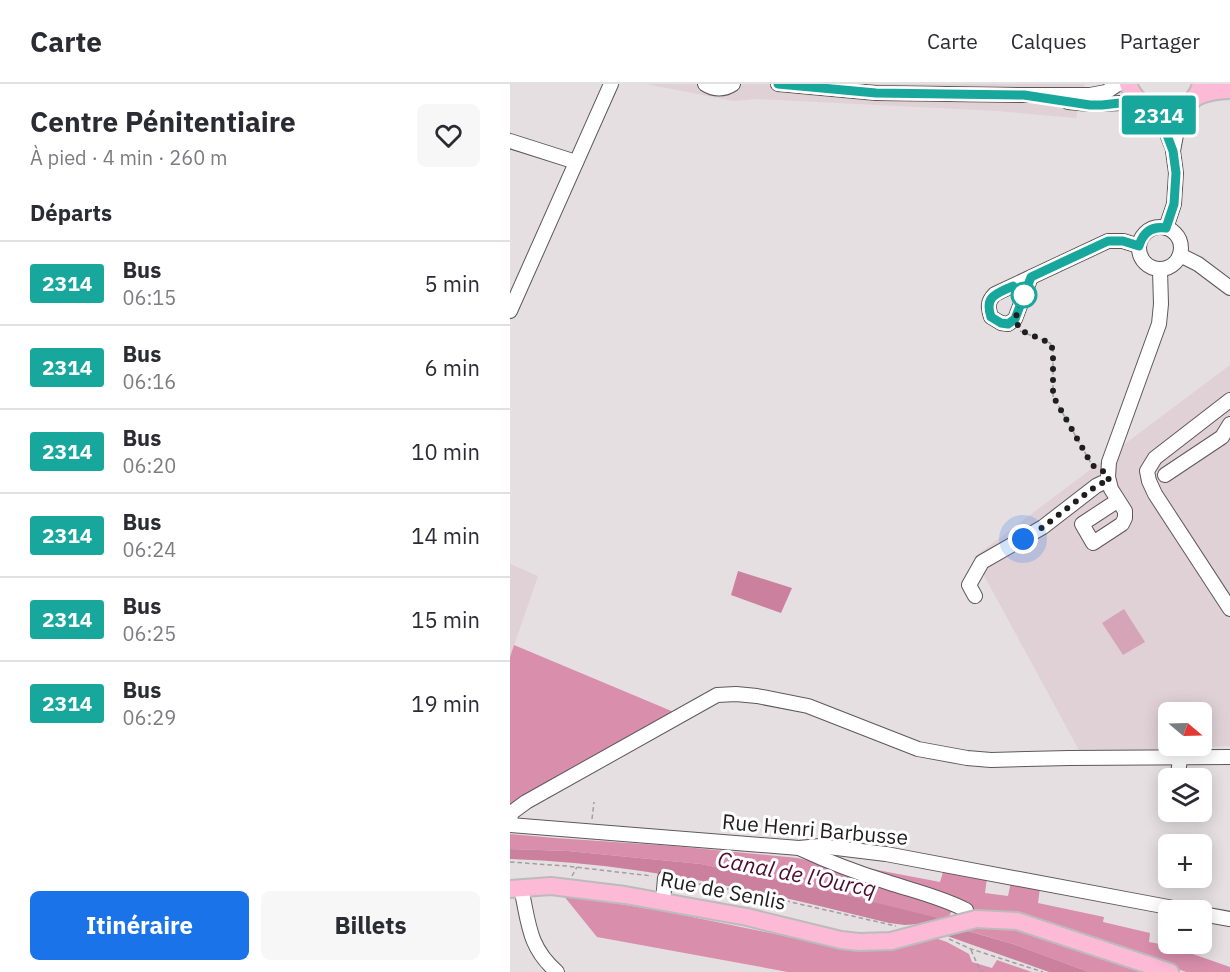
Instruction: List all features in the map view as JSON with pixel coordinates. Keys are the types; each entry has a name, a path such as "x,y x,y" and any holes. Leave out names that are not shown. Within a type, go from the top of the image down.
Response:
{"main road":[{"path":"1128,84 1138,101 1147,108 1170,112 1192,97 1218,90 1230,90"},
{"name":"Rue de Senlis","path":"515,889 566,887 663,901 859,942 891,941 972,920 1017,921 1170,972"}],"street":[{"path":"592,125 600,93 599,84"},
{"path":"510,311 611,84"},
{"path":"705,84 715,88 733,84"},
{"path":"778,84 876,93 928,89 1024,95 1090,95 1106,92 1118,84"},
{"path":"876,93 890,84"},
{"path":"1024,95 1090,105 1138,101"},
{"path":"1173,151 1192,97"},
{"path":"1158,111 1173,151 1176,173 1174,204 1166,228"},
{"path":"510,141 576,162"},
{"path":"1154,228 1166,228 1177,236 1180,242 1180,255 1173,266 1160,270 1147,265 1142,260 1139,246 1148,231 1154,228"},
{"path":"1031,277 1015,319 1008,324 991,317 988,308 995,294 1031,277 1108,241 1123,241 1139,246"},
{"path":"1180,255 1198,264 1230,288"},
{"path":"1118,501 1109,478 1109,462 1159,324 1160,270"},
{"path":"1165,475 1222,437 1230,423 1226,403 1155,458 1147,471 1155,494 1230,609"},
{"path":"975,596 969,585 982,562 1043,527 1109,478"},
{"path":"510,825 511,813 526,802 717,695 757,696 808,706 918,749 967,758 991,760 1230,757"},
{"path":"1179,768 1180,758"},
{"name":"Rue Henri Barbusse","path":"510,825 799,848 820,846 886,854 1158,905"},
{"path":"799,848 887,882 949,902 966,910 972,920"},
{"path":"663,901 665,878"},
{"path":"515,889 538,952 557,972"},
{"path":"1212,916 1230,919"}],"path":[{"path":"1015,319 1020,330 1050,343 1053,350 1053,396 1092,465 1109,478"},
{"path":"590,831 594,802"},
{"path":"510,862 578,867 665,878 751,893 893,926 904,926"},
{"path":"943,936 971,949 1043,972"},
{"path":"971,949 983,972"}],"shaded area":[{"path":"646,84 1085,84 1076,118 997,111 757,99 734,101"},
{"path":"1230,365 1230,746 1212,747 1212,702 1158,702 1158,749 1080,752 974,557"},
{"path":"510,564 538,576 510,657"},
{"path":"738,571 792,588 781,613 731,595"},
{"path":"1124,609 1145,642 1123,655 1102,623"},
{"path":"514,645 681,715 511,813 510,825 510,657"},
{"path":"510,834 798,858 944,903 952,911 949,916 939,919 813,887 701,864 568,851 510,849"},
{"path":"510,849 568,851 701,864 813,887 934,917 968,931 1013,944 1089,972 1049,972 919,924 889,923 749,890 654,873 606,866 510,859"},
{"path":"841,863 940,882 944,869 987,878 985,893 1008,896 1011,882 1040,888 1038,903 1104,917 1103,922 1150,933 1149,942 1158,944 1158,954 1193,954 1230,967 1230,972 1186,972 1130,952 975,911 970,904"},
{"path":"563,895 663,911 849,949 876,951 935,938 969,954 972,962 992,968 997,960 1032,972 788,972 597,937"},
{"path":"992,926 1015,927 1147,972 1089,972 1013,944 965,930"}],"bus line":[{"name":"2314","path":"778,84 876,93 1024,95 1090,105 1138,101 1147,108 1158,111 1173,151 1176,173 1174,204 1166,228 1160,227 1148,231 1139,246 1123,241 1108,241 1031,277 1015,319 1008,324 1001,323 991,317 988,308 990,300 995,294 1013,286"}],"route":[{"path":"1023,539 1043,527 1096,486 1109,483 1108,474 1092,465 1053,396 1053,350 1050,343 1020,330 1015,319 1024,295"}],"water label":[{"name":"Canal de l'Ourcq","path":"797,874"}]}
